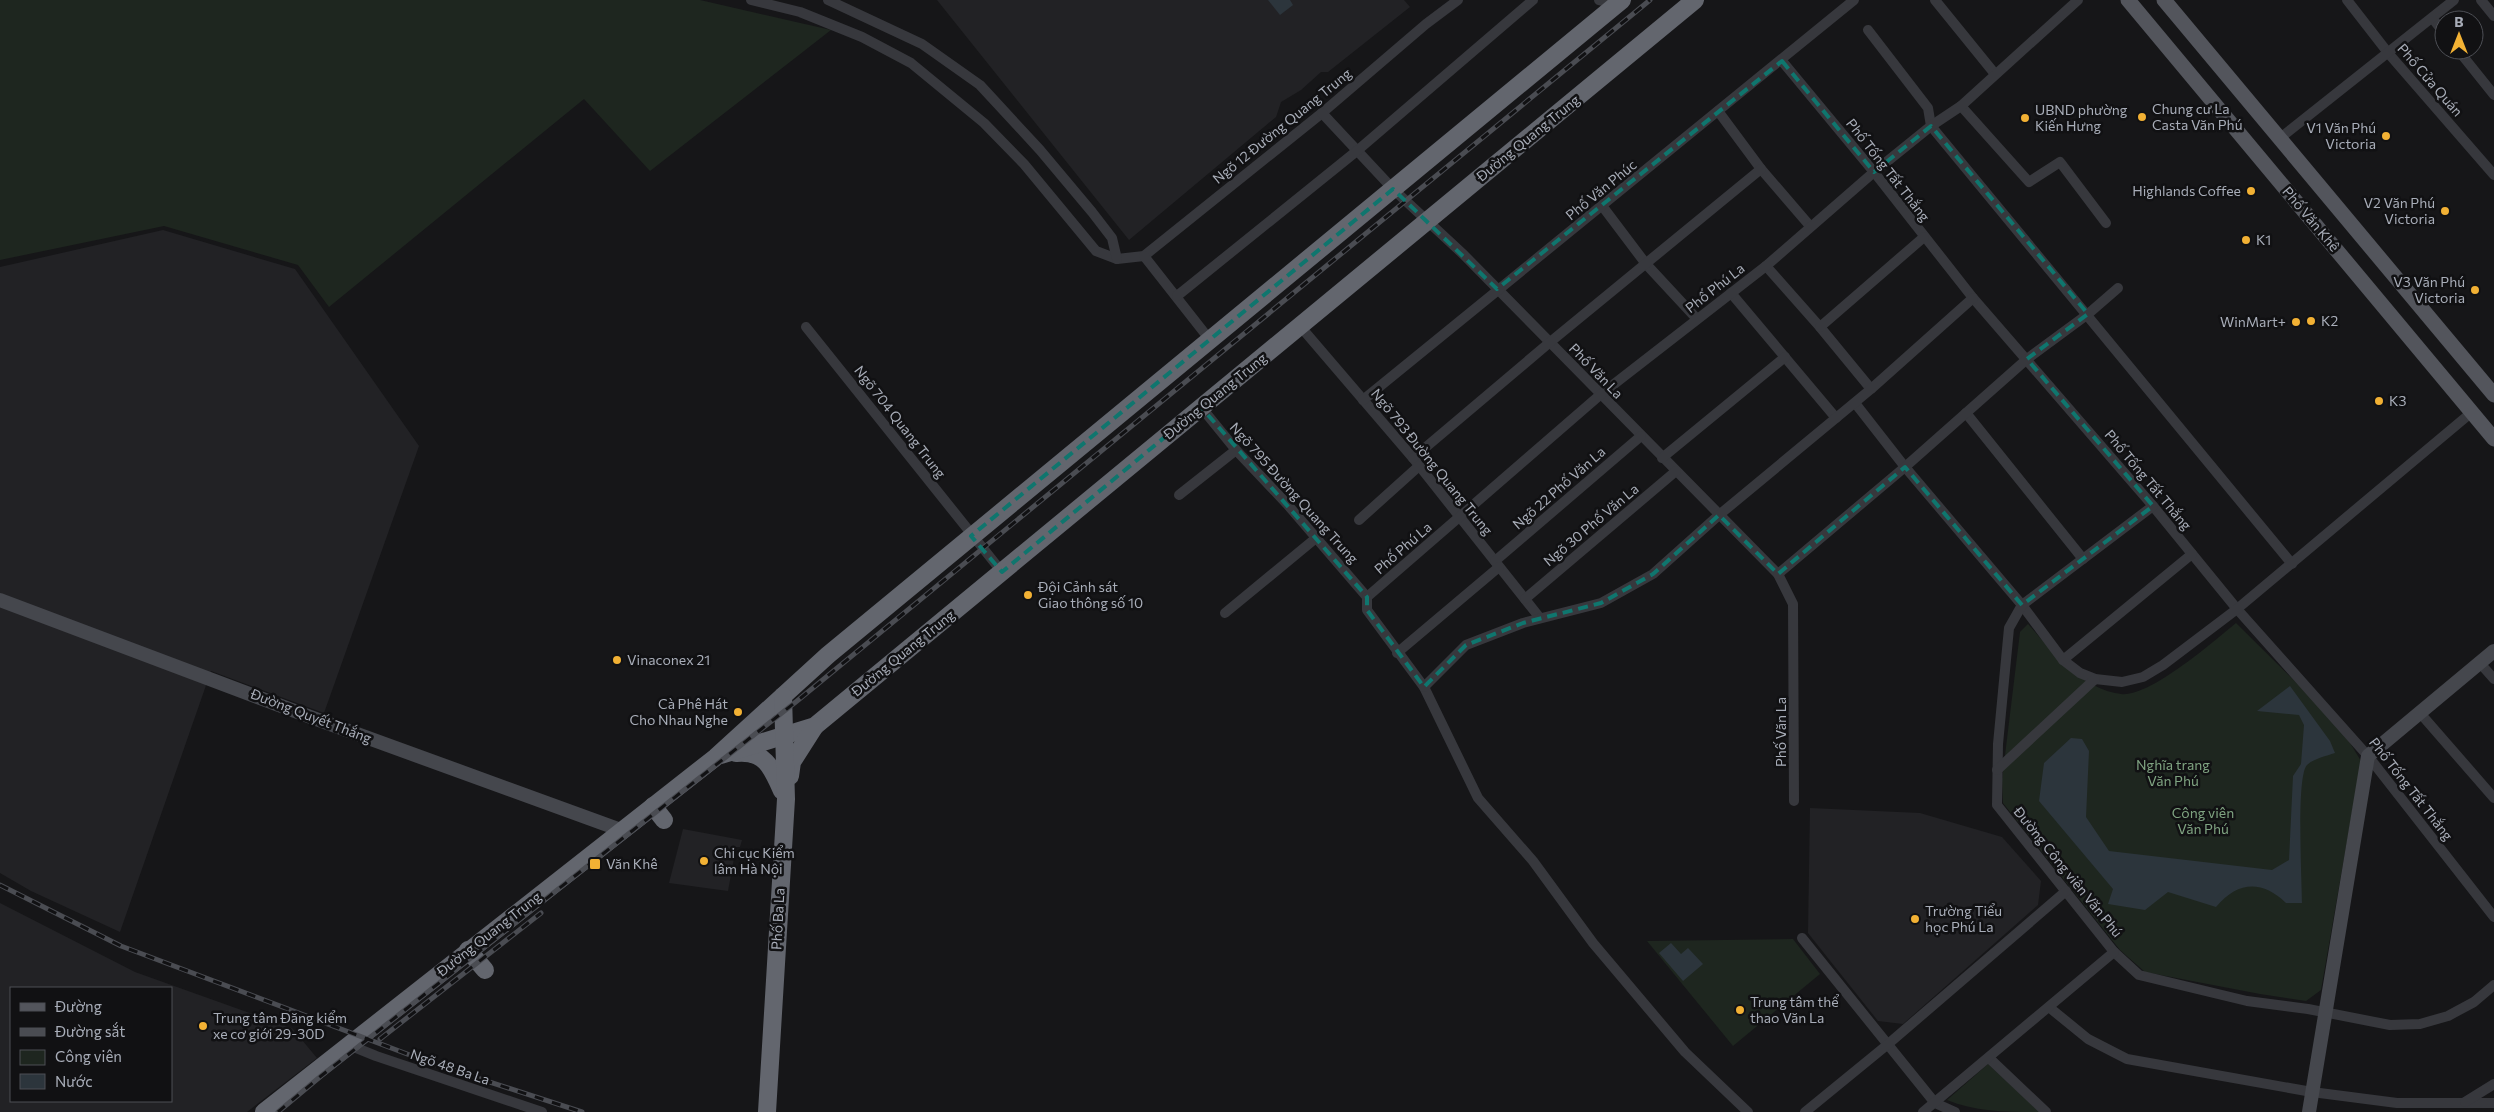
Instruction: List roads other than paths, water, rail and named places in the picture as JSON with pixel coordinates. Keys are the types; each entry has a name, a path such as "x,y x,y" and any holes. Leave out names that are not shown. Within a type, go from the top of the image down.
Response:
{"highway":[{"name":"Đường Quang Trung","path":"716,757 815,726 1696,0"},
{"name":"Đường Quang Trung","path":"272,1110 468,950 716,757 828,655 1619,2"},
{"name":"Phố Ba La","path":"767,1112 786,799 783,696"},
{"path":"786,799 792,762 815,726"},
{"path":"716,757 750,752 758,756 766,761 774,773 786,799"},
{"path":"653,806 664,820"},
{"path":"468,950 485,970"}],"main road":[{"name":"Phố Văn Khê","path":"2128,0 2494,439"},
{"name":"Phố Văn Khê","path":"2164,0 2494,395"}],"street":[{"path":"751,0 800,12 862,37 911,63 984,123 1024,164 1096,251 1118,259 1144,256 1210,340"},
{"path":"828,0 922,44 980,85 1040,150 1092,212 1112,238 1118,259"},
{"name":"Ngõ 12 Đường Quang Trung","path":"1144,256 1322,114 1426,24 1458,0"},
{"path":"1177,296 1358,150 1533,0"},
{"path":"1599,0 1619,2"},
{"name":"Phố Văn Phúc","path":"1363,400 1497,289 1603,207 1854,0"},
{"path":"1935,0 1995,74"},
{"name":"Phố Phú La","path":"1367,596 1600,395 1766,266 1874,172 1932,126 1961,106 2078,0"},
{"name":"Phố Cửa Quán","path":"2347,0 2389,54 2494,175"},
{"path":"2279,139 2389,54 2454,0"},
{"path":"2481,0 2494,16"},
{"path":"1868,30 1928,108 1932,126 2292,564"},
{"name":"Phố Tống Tất Thắng","path":"1782,60 1874,172 1973,298 2153,506 2237,609 2368,756 2494,917"},
{"path":"2466,60 2494,95"},
{"path":"1961,106 2029,182 2060,162 2106,223"},
{"path":"1718,111 1761,169 1810,226"},
{"name":"Phố Văn La","path":"1322,114 1358,150 1392,189 1426,222 1464,254 1600,395 1778,574 1793,604 1794,801"},
{"path":"1359,520 1416,462 1549,343 1761,169"},
{"path":"1603,207 1646,264 1697,319"},
{"path":"1820,327 1924,237"},
{"path":"1766,266 1871,389"},
{"path":"1778,574 1906,467 2027,359 2088,314 2118,288"},
{"path":"1731,293 1836,418"},
{"path":"1424,687 1466,645 1540,618 1601,604 1653,574 1719,515 1855,403 1973,298"},
{"name":"Ngõ 793 Đường Quang Trung","path":"1300,326 1416,462 1540,618"},
{"name":"Ngõ 704 Quang Trung","path":"806,327 1002,572"},
{"path":"1662,458 1785,357"},
{"path":"1855,403 2022,605 2063,660 2080,673 2095,679 2122,682 2144,677 2237,609 2472,412"},
{"name":"Ngõ 795 Đường Quang Trung","path":"1202,407 1236,450 1367,596"},
{"path":"1966,413 2084,559"},
{"name":"Ngõ 22 Phố Văn La","path":"1397,653 1641,436"},
{"path":"1179,495 1236,450"},
{"name":"Ngõ 30 Phố Văn La","path":"1524,599 1676,472"},
{"name":"Đường Công viên Văn Phú","path":"2153,506 2022,605 2009,628 1998,744 1997,805 2114,952 2139,975 2247,1001 2390,1025 2420,1024 2448,1016 2474,1002 2494,985"},
{"path":"1225,613 1316,538"},
{"path":"2063,660 2192,554"},
{"path":"1367,596 1367,610 1424,687 1478,798 1533,861 1593,943 1685,1052 1748,1112"},
{"name":"Đường Quyết Thắng","path":"0,600 621,830"},
{"path":"2309,1112 2368,756 2494,651"},
{"path":"2479,662 2494,679"},
{"path":"1997,770 2095,679"},
{"path":"2420,713 2494,798"},
{"path":"1806,1112 1888,1045 2066,892"},
{"path":"1802,938 1935,1103 1955,1112"},
{"path":"1922,1112 2050,1008 2114,952"},
{"path":"2050,1008 2088,1039 2127,1059 2312,1092 2397,1104 2494,1102"},
{"name":"Ngõ 48 Ba La","path":"350,1045 376,1056 542,1112"},
{"path":"1989,1058 2046,1112"},
{"path":"2464,1102 2494,1084"}],"water":[{"path":"1268,0 1290,0 1293,5 1280,15"},
{"path":"2290,686 2330,741 2335,753 2310,763 2307,765 2304,773 2301,808 2302,903 2286,903 2268,890 2250,887 2241,888 2233,892 2216,907 2168,892 2145,910 2108,904 2113,889 2039,801 2044,763 2071,738 2082,739 2089,751 2086,817 2109,851 2272,870 2289,860 2293,776 2301,764 2304,725 2299,715 2257,711"},
{"path":"1671,943 1681,954 1688,948 1703,964 1683,981 1659,953"}],"railway":[{"path":"278,1112 321,1076 797,701 1650,0"},
{"path":"0,885 121,946 431,1063 582,1112"},
{"path":"380,1039 541,913"}],"place":[{"name":"Chung cư La Casta Văn Phú","path":"2142,117"},
{"name":"UBND phường Kiến Hưng","path":"2025,118"},
{"name":"V1 Văn Phú Victoria","path":"2386,136"},
{"name":"Highlands Coffee","path":"2251,191"},
{"name":"V2 Văn Phú Victoria","path":"2445,211"},
{"name":"K1","path":"2246,240"},
{"name":"V3 Văn Phú Victoria","path":"2475,290"},
{"name":"K2","path":"2311,321"},
{"name":"WinMart+","path":"2296,322"},
{"name":"K3","path":"2379,401"},
{"name":"Đội Cảnh sát Giao thông số 10","path":"1028,595"},
{"name":"Vinaconex 21","path":"617,660"},
{"name":"Cà Phê Hát Cho Nhau Nghe","path":"738,712"},
{"name":"Chi cục Kiểm lâm Hà Nội","path":"704,861"},
{"name":"Văn Khê","path":"595,864"},
{"name":"Trường Tiểu học Phú La","path":"1915,919"},
{"name":"Trung tâm thể thao Văn La","path":"1740,1010"},
{"name":"Trung tâm Đăng kiểm xe cơ giới 29-30D","path":"203,1026"}],"park label":[{"name":"Nghĩa trang Văn Phú","path":"2173,774"},
{"name":"Công viên Văn Phú","path":"2203,822"}]}
